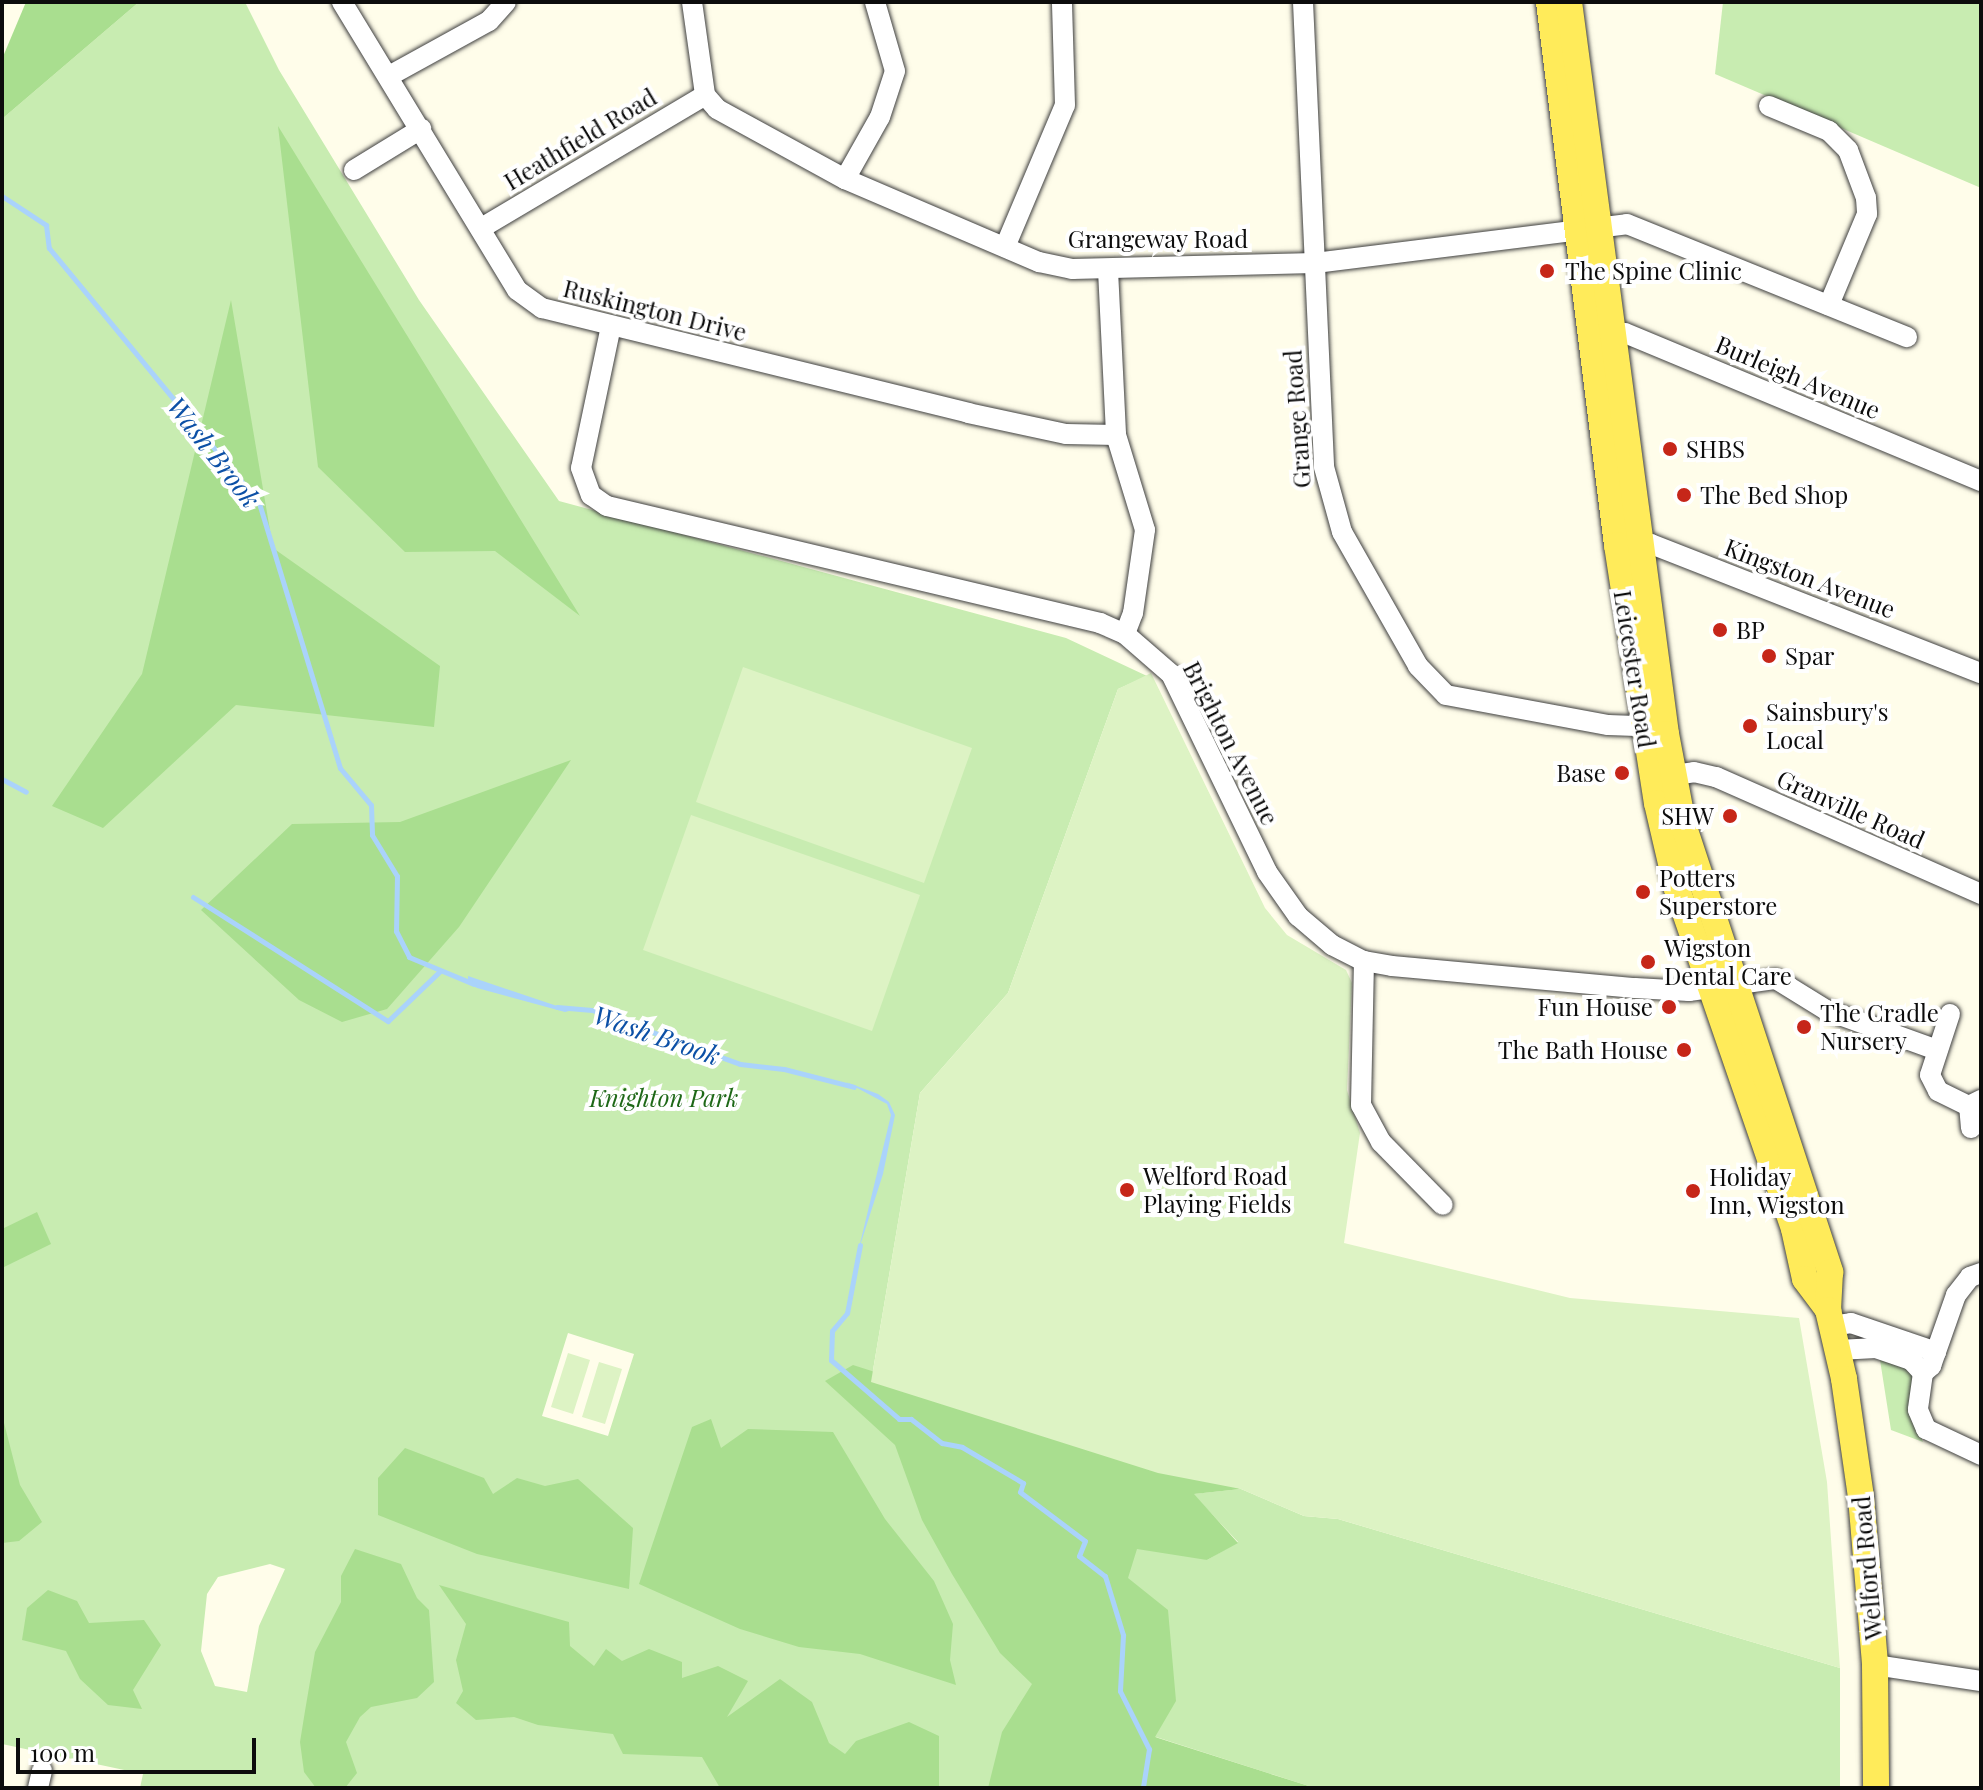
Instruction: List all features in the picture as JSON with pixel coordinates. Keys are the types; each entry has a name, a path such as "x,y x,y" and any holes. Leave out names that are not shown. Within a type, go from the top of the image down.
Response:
{"main road":[{"name":"Leicester Road","path":"1549,2 1591,230"},
{"name":"Leicester Road","path":"1569,2 1591,230 1677,889 1722,988 1794,1229 1805,1279 1833,1329"},
{"name":"Leicester Road","path":"1630,544 1643,726 1663,776"},
{"name":"Welford Road","path":"1833,1329 1861,1497 1875,1665 1876,1788"}],"street":[{"name":"Ruskington Drive","path":"342,2 483,227 517,290 542,308 1010,422 1088,437 1116,435"},
{"path":"389,76 489,21 506,2"},
{"path":"692,2 705,95"},
{"path":"845,179 880,117 895,71 875,2"},
{"path":"1005,247 1065,105 1062,2"},
{"name":"Grange Road","path":"1303,2 1328,499 1342,532 1418,666 1446,695 1470,702 1643,726"},
{"name":"Grangeway Road","path":"705,95 717,109 845,179 1005,247 1072,269 1315,263 1627,224 1907,337"},
{"name":"Heathfield Road","path":"483,227 705,95"},
{"path":"1769,106 1829,131 1848,150 1866,198 1867,214 1829,305"},
{"path":"354,170 421,129"},
{"path":"1108,270 1116,435 1145,530 1133,613 1125,634"},
{"name":"Brighton Avenue","path":"611,326 581,468 591,495 607,506 1088,620 1125,634 1171,674 1267,872 1298,916 1364,961 1680,992 1776,979 1826,1010 1937,1050"},
{"name":"Burleigh Avenue","path":"1604,334 1981,481"},
{"name":"Kingston Avenue","path":"1630,544 1981,673"},
{"name":"Granville Road","path":"1663,776 1716,777 1981,894"},
{"path":"1364,961 1361,1105 1381,1142 1443,1205"},
{"path":"1950,1014 1930,1067 1932,1083 1946,1097 1975,1103 1971,1128"},
{"path":"1981,1273 1970,1277 1956,1295 1931,1362 1918,1410 1926,1429 1981,1455"},
{"path":"1833,1329 1911,1360 1931,1362"},
{"path":"1875,1665 1981,1681"}],"green space":[{"path":"26,2 139,2 2,119 2,59"},
{"name":"Knighton Park","path":"139,2 245,2 279,70 419,300 559,501 1066,638 1147,676 1118,689 1008,993 920,1093 871,1382 1207,1560 1238,1542 1193,1494 1241,1489 1304,1516 1338,1519 1840,1668 1840,1788 1315,1788 1156,1737 1182,1788 140,1788 143,1774 2,1744 2,119","holes":["568,1333 634,1354 608,1436 542,1416","270,1564 285,1569 259,1626 247,1692 215,1686 201,1651 207,1594 218,1577"]},
{"path":"1723,2 1981,2 1981,188 1715,74"},
{"path":"278,126 580,616 495,551 405,552 318,467"},
{"path":"231,300 273,548 440,666 434,727 236,705 103,828 52,806 142,674"},
{"path":"743,667 972,748 924,883 696,802"},
{"name":"Welford Road Playing Fields","path":"1151,673 1265,908 1287,935 1346,970 1352,983 1347,1090 1360,1133 1344,1243 1570,1298 1799,1318 1827,1482 1840,1668 1338,1519 1304,1516 1241,1489 1158,1473 871,1382 920,1093 1008,993 1118,689"},
{"path":"571,760 459,927 387,1009 342,1022 299,1000 201,910 292,824 400,822"},
{"path":"691,815 920,895 872,1031 643,950"},
{"path":"37,1212 51,1244 2,1268 2,1229"},
{"path":"568,1353 590,1360 573,1414 551,1407"},
{"path":"1880,1360 1898,1363 1913,1374 1909,1408 1923,1442 1891,1430"},
{"path":"599,1362 622,1369 605,1424 582,1417"},
{"path":"853,1365 1241,1489 1194,1494 1238,1543 1207,1560 1137,1549 1128,1578 1168,1610 1176,1701 1155,1737 1315,1788 988,1788 1002,1732 1032,1684 1000,1653 952,1574 922,1520 895,1445 825,1381"},
{"path":"2,1415 20,1485 42,1522 19,1541 2,1543"},
{"path":"711,1419 721,1448 748,1429 833,1432 885,1519 934,1581 953,1624 950,1660 956,1685 860,1654 799,1647 740,1629 639,1584 692,1427"},
{"path":"405,1448 484,1478 493,1494 517,1478 545,1486 578,1479 633,1528 629,1589 477,1554 378,1515 378,1478"},
{"path":"355,1549 401,1564 417,1598 429,1610 434,1682 417,1698 371,1707 360,1717 346,1742 357,1773 345,1788 316,1788 304,1772 300,1742 305,1711 315,1652 341,1602 341,1576"},
{"path":"439,1585 569,1622 570,1646 594,1666 606,1649 622,1661 649,1649 682,1662 682,1678 718,1666 748,1681 727,1717 780,1679 812,1702 829,1743 845,1754 856,1741 909,1722 939,1736 939,1787 720,1788 702,1757 623,1754 613,1734 538,1725 514,1717 476,1720 456,1703 463,1691 456,1660 466,1624"},
{"path":"48,1590 77,1601 89,1623 144,1620 161,1645 133,1690 142,1709 108,1705 80,1679 66,1651 22,1640 27,1608"}],"water":[{"path":"468,976 563,1008 577,1009 565,1012 477,988 468,983"},
{"path":"846,1082 878,1094 889,1102 895,1115 883,1174 858,1252 891,1115 887,1104"}],"waterway":[{"name":"Wash Brook","path":"2,196 46,225 49,248 259,503 340,768 371,805 372,835 397,876 396,931 409,957 474,984"},
{"path":"2,779 26,792"},
{"path":"193,897 388,1021 440,971"},
{"name":"Wash Brook","path":"557,1007 592,1010 740,1064 784,1069 854,1087"},
{"name":"Wash Brook","path":"860,1245 847,1313 832,1331 831,1360 899,1419 911,1419 942,1443 962,1447 1023,1483 1020,1492 1085,1541 1079,1556 1105,1576 1123,1635 1120,1691 1149,1749 1143,1788"}],"place":[{"name":"The Spine Clinic","path":"1547,271"},
{"name":"SHBS","path":"1670,449"},
{"name":"The Bed Shop","path":"1684,495"},
{"name":"BP","path":"1720,630"},
{"name":"Spar","path":"1769,656"},
{"name":"Sainsbury's Local","path":"1750,726"},
{"name":"Base","path":"1622,773"},
{"name":"SHW","path":"1730,816"},
{"name":"Potters Superstore","path":"1643,892"},
{"name":"Wigston Dental Care","path":"1648,962"},
{"name":"Fun House","path":"1669,1007"},
{"name":"The Cradle Nursery","path":"1804,1027"},
{"name":"The Bath House","path":"1684,1050"},
{"name":"Welford Road Playing Fields","path":"1127,1190"},
{"name":"Holiday Inn, Wigston","path":"1693,1191"}]}
